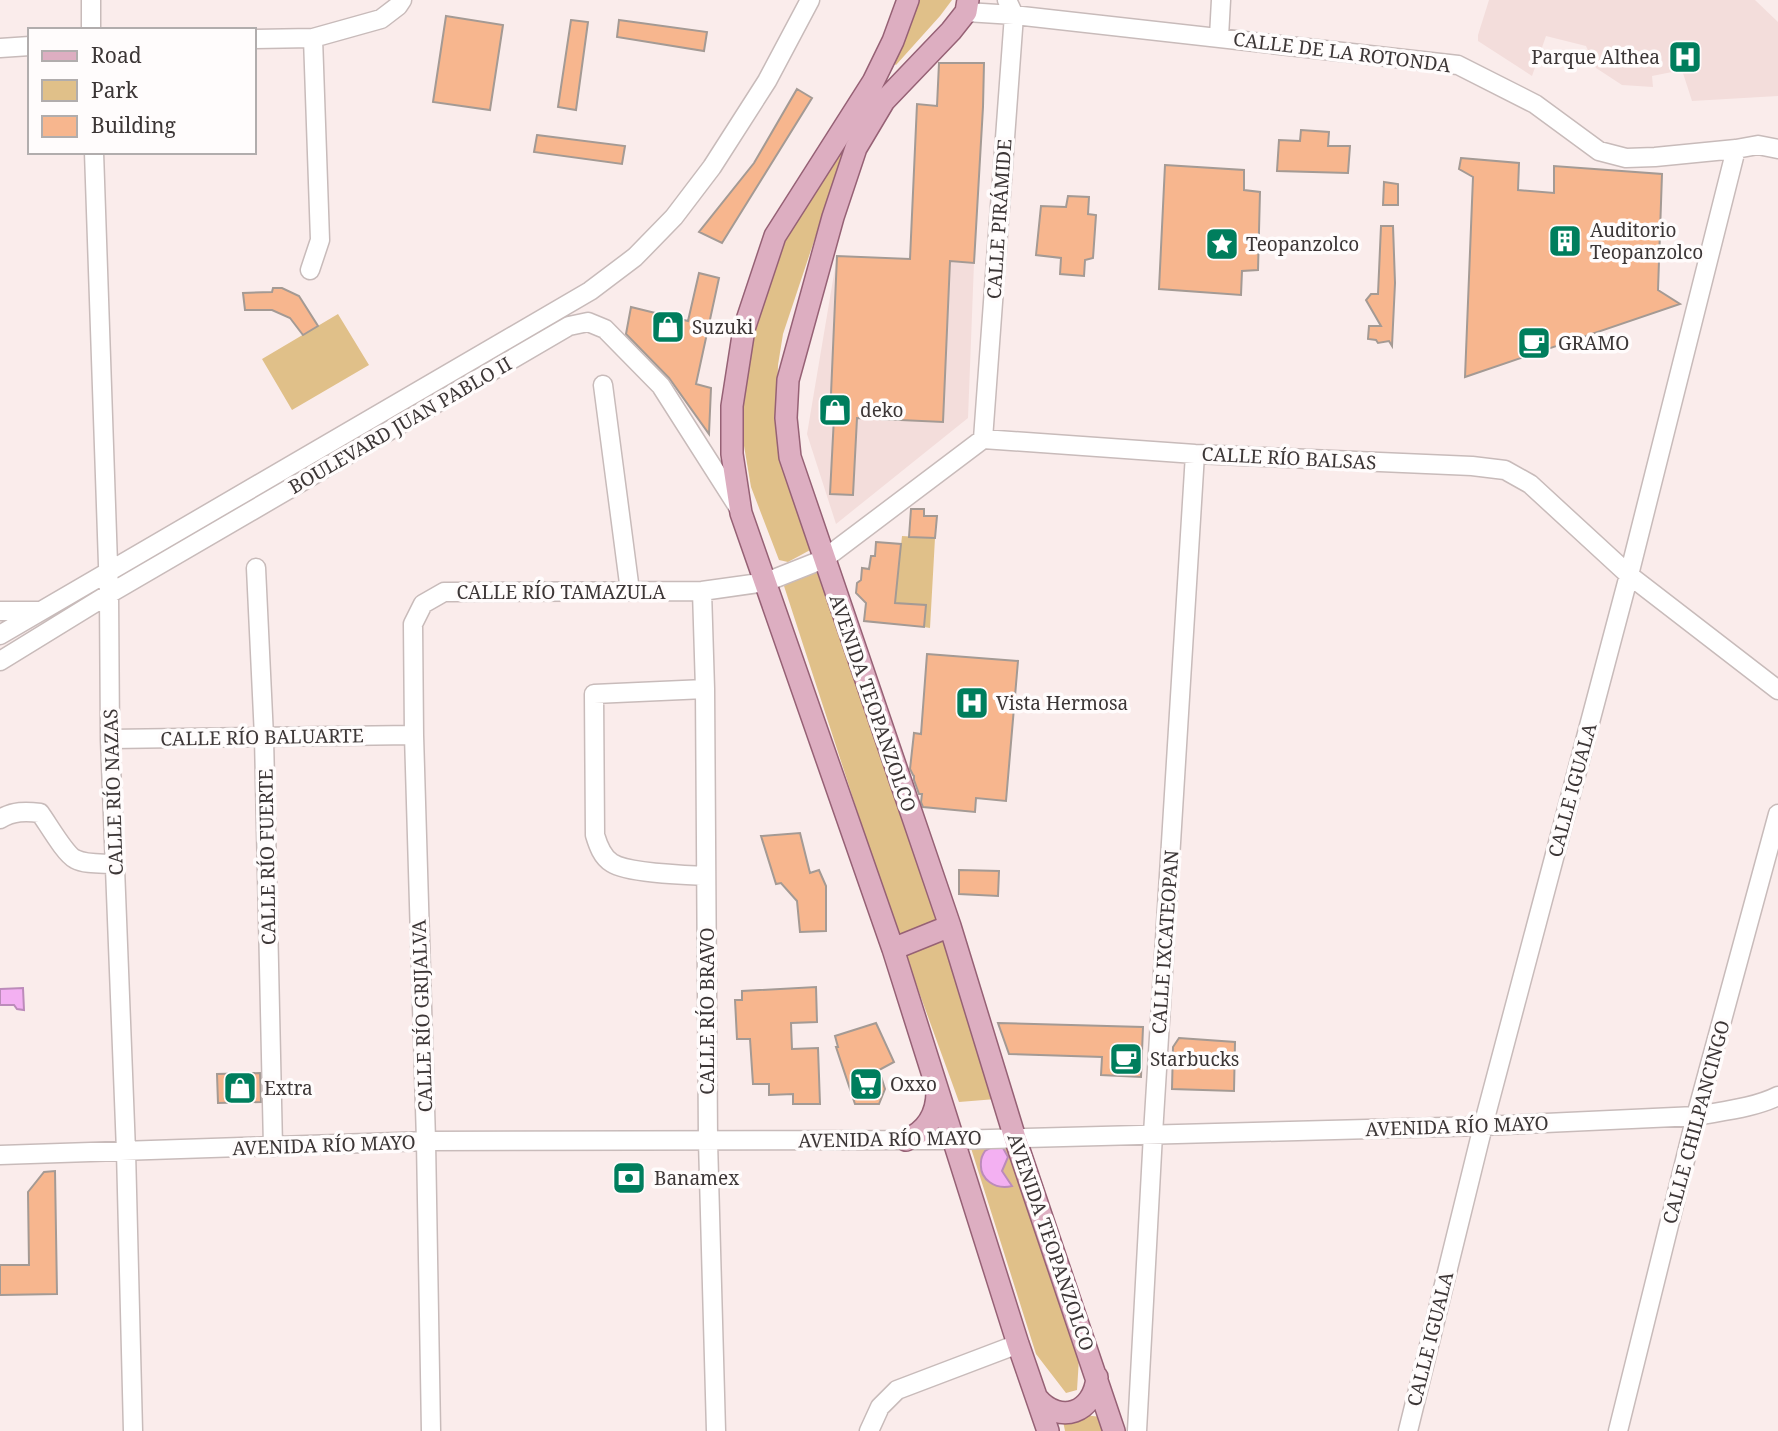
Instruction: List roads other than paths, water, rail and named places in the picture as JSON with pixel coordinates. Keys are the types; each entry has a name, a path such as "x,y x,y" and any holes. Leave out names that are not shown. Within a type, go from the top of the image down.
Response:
{"main road":[{"path":"908,0 893,41 873,82 775,236 744,329 732,406 732,454 741,513 893,949 1048,1431"},
{"name":"AVENIDA TEOPANZOLCO","path":"967,6 951,31 884,101 856,148 833,217 788,380 786,418 790,457 950,926 1015,1138 1115,1431"},
{"path":"893,949 950,926"},
{"path":"906,1140 916,1136 931,1120 935,1111 937,1090"},
{"path":"1037,1398 1050,1410 1058,1413 1076,1411 1094,1394 1097,1377"}],"street":[{"path":"91,28 92,0"},
{"path":"256,39 313,38 381,19 402,0"},
{"name":"BOULEVARD JUAN PABLO II","path":"0,635 590,291 635,257 674,217 712,167 766,81 810,0"},
{"path":"1219,37 1221,0"},
{"name":"CALLE DE LA ROTONDA","path":"967,6 1011,7 1219,37 1458,65 1535,104 1599,151 1626,158 1758,145 1778,149"},
{"name":"CALLE PIRÁMIDE","path":"983,439 1011,7"},
{"path":"310,271 320,240 313,38"},
{"path":"0,48 28,46"},
{"name":"CALLE IGUALA","path":"1408,1431 1482,1126 1629,575 1736,149"},
{"name":"CALLE RÍO NAZAS","path":"94,154 133,1431"},
{"name":"BOULEVARD JUAN PABLO II","path":"0,661 108,594 569,326 588,322 605,329 661,386 741,513"},
{"path":"603,385 629,591"},
{"path":"766,582 824,559 983,439"},
{"name":"CALLE RÍO BALSAS","path":"983,439 1195,454 1472,466 1505,470 1530,484 1629,575 1778,691"},
{"name":"CALLE IXCATEOPAN","path":"1137,1431 1195,454"},
{"name":"CALLE RÍO FUERTE","path":"256,568 264,737 273,1146"},
{"name":"CALLE RÍO TAMAZULA","path":"423,604 444,592 702,591 766,582"},
{"name":"CALLE RÍO BRAVO","path":"702,591 708,1141 716,1431"},
{"name":"CALLE RÍO GRIJALVA","path":"423,604 413,624 414,735 431,1431"},
{"path":"0,611 81,611"},
{"path":"705,690 594,694 595,835 600,849 611,863 626,869 706,876"},
{"name":"CALLE RÍO BALUARTE","path":"110,739 414,735"},
{"path":"0,819 8,814 27,811 40,813 74,859 88,863 115,864"},
{"name":"CALLE CHILPANCINGO","path":"1618,1431 1696,1116 1778,814"},
{"name":"AVENIDA RÍO MAYO","path":"0,1155 426,1141 953,1140 1482,1126 1696,1116 1771,1100 1778,1096"},
{"path":"869,1431 880,1407 897,1391 1018,1344"}],"place":[{"name":"Parque Althea","path":"1685,57"},
{"name":"Auditorio Teopanzolco","path":"1565,241"},
{"name":"Teopanzolco","path":"1222,244"},
{"name":"Suzuki","path":"668,327"},
{"name":"GRAMO","path":"1534,343"},
{"name":"deko","path":"835,410"},
{"name":"Vista Hermosa","path":"972,703"},
{"name":"Starbucks","path":"1126,1059"},
{"name":"Oxxo","path":"866,1084"},
{"name":"Extra","path":"240,1088"},
{"name":"Banamex","path":"629,1178"}]}
